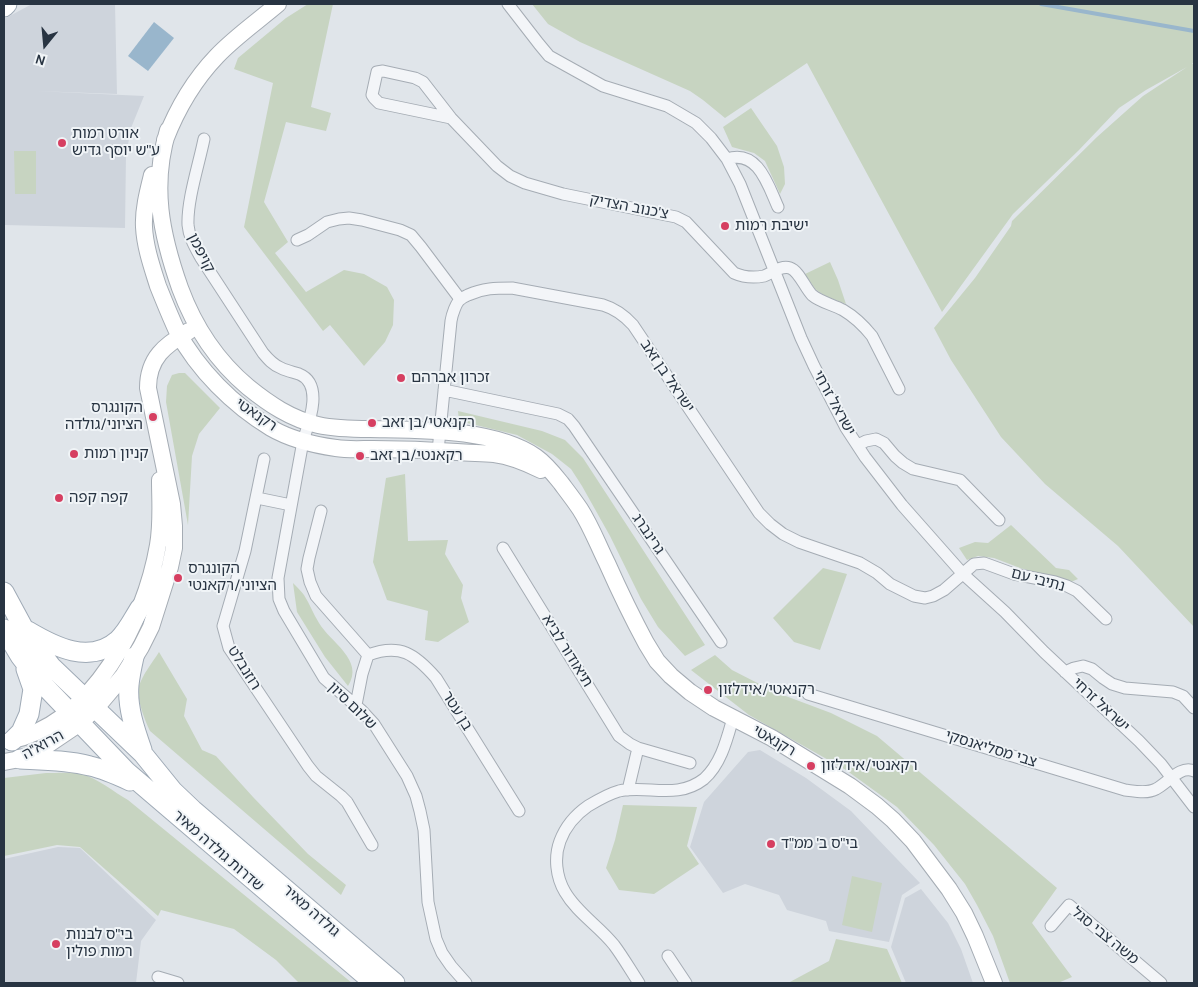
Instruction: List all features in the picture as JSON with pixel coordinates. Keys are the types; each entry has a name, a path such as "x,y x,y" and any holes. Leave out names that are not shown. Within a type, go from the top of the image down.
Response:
{"main road":[{"path":"4,7 7,4"},
{"path":"4,592 24,629 51,666 143,754"},
{"path":"24,629 62,648 77,652 98,651 108,648 118,640 140,608"},
{"path":"4,629 28,673 32,689 29,714 25,724 21,732 8,742"},
{"path":"20,656 36,677 75,718"},
{"path":"134,657 129,685 129,702 143,754"},
{"name":"שדרות גולדה מאיר","path":"75,718 127,772 374,983"},
{"name":"גולדה מאיר","path":"143,754 173,791 193,810 395,983"},
{"path":"12,761 59,761 88,765 130,780 148,790"}],"street":[{"name":"רקנאטי","path":"278,4 213,60 189,90 168,130 152,173 144,226 147,249 154,274 180,336 211,378 228,396 272,428 294,438 337,448 496,454 540,469 566,490"},
{"name":"ישראל זרחי","path":"508,4 550,56 603,86 667,106 696,123 711,138 727,159 740,184 801,338 846,428 858,445 902,505 963,574 1139,741 1161,764 1194,807"},
{"path":"383,71 416,78 423,82 451,118 379,103 372,95 377,72 383,71"},
{"name":"צ'כנוב הצדיק","path":"451,118 497,166 510,176 524,183 578,197 676,217 686,222 734,273 742,277 765,276 775,271"},
{"name":"רקנאטי","path":"168,130 163,149 159,195 166,245 185,301 198,326 211,348 241,381 282,412 309,422 339,429 440,431 494,439 513,444 548,466 580,509 641,635 657,661 690,692 714,708 772,738 850,786 894,820 913,841 949,888 975,936 994,983"},
{"name":"קויפמן","path":"204,139 191,198 188,225 190,235 201,258 263,353 280,368 302,375 308,379 312,386 313,396 309,422"},
{"path":"727,159 743,157 754,163 762,173 778,207"},
{"path":"297,240 327,222 349,218 400,230 411,235 460,299 451,321 438,451"},
{"path":"775,271 790,268 796,272 813,296 845,311 857,319 872,336 899,389"},
{"name":"ישראל בן זאב","path":"460,299 486,289 512,288 613,308 624,315 633,325 759,513 783,534 799,542 860,563 877,573 890,584 914,596 925,598 933,596 944,590 963,574"},
{"path":"75,718 90,702 123,676 151,627 170,567 174,548 172,504 148,388 148,380 154,360 159,353 180,336 198,326"},
{"name":"גרינברג","path":"444,390 558,414 568,419 721,642"},
{"name":"שלום סיון","path":"309,422 278,578 279,599 284,611 324,678 356,705 374,724 407,776 416,796 424,830 428,902 436,939 442,953 466,983"},
{"path":"90,702 136,621 154,563 158,543 160,502 158,432"},
{"path":"858,445 876,439 884,443 895,456 913,469 960,480 999,520"},
{"name":"רוזנבלט","path":"264,459 245,551 223,626 224,633 229,648 308,766 316,776 347,802 372,845"},
{"path":"257,498 291,505"},
{"path":"322,511 307,569 316,596 368,655 356,705"},
{"name":"תיאודור לביא","path":"503,548 619,736 638,748 690,763"},
{"name":"נתיבי עם","path":"963,574 974,564 984,563 1025,577 1055,582 1077,591 1106,620"},
{"name":"בן עטר","path":"368,655 382,650 396,650 412,655 424,665 436,678 519,811"},
{"path":"1065,672 1083,666 1092,669 1112,684 1125,688 1178,694 1183,696 1194,708"},
{"name":"צבי מסליאנסקי","path":"808,694 1124,790 1156,790 1184,769 1194,771"},
{"name":"הרוא''ה","path":"8,742 28,737 75,718"},
{"name":"הרוא''ה","path":"12,761 37,752 75,718"},
{"path":"639,983 614,944 573,904 565,892 560,881 556,862 563,833 571,820 581,810 608,794 637,789 675,791 690,787 703,779 713,769 722,753 733,718"},
{"path":"628,790 638,748"},
{"name":"משה צבי סגל","path":"1051,926 1069,905 1162,983"},
{"path":"668,956 686,983"},
{"path":"158,977 178,983"}],"shaded area":[{"path":"32,4 115,4 117,94 36,91 144,96 131,128 126,155 125,228 5,225 4,19"},
{"path":"760,750 806,778 851,811 920,883 902,895 889,942 829,931 826,921 787,910 779,895 745,884 723,893 690,847 704,802 748,752"},
{"path":"58,847 80,848 156,920 141,941 136,983 4,983 4,859"},
{"path":"921,889 948,923 961,949 973,983 906,983 891,947 905,898"}],"green space":[{"path":"308,4 333,4 311,107 331,113 326,131 286,122 264,202 288,242 275,253 306,292 344,270 364,274 387,287 394,300 393,325 385,342 364,366 330,325 323,331 244,227 273,83 234,69 238,58 286,18"},
{"path":"532,4 1194,4 1194,62 1192,64 1194,64 1194,627 1118,546 1045,484 1001,437 951,360 934,328 975,278 1011,226 1012,221 1097,137 1143,96 1187,67 1119,108 1013,214 942,312 807,63 725,118 690,91 580,42 548,24"},
{"path":"751,108 777,146 784,167 785,184 780,194 765,161 754,153 732,147 723,127"},
{"path":"14,151 36,151 36,194 15,194"},
{"path":"830,262 846,304 825,296 815,289 805,274"},
{"path":"185,373 220,408 199,434 192,456 188,525 166,402 167,386 172,375"},
{"path":"458,411 542,431 565,440 583,458 705,645 685,656 658,627 641,599 610,536 571,469 552,454 517,435 459,421"},
{"path":"405,474 408,541 448,540 445,554 463,585 461,598 469,622 438,642 425,640 428,611 387,600 373,562 386,478"},
{"path":"1011,525 1056,568 1069,570 1078,579 1071,582 1020,568 994,558 978,556 967,560 959,548 975,542 988,543"},
{"path":"823,568 847,574 820,650 794,642 773,618"},
{"path":"293,583 304,595 324,630 349,660 352,668 352,677 348,686 325,657 297,612"},
{"path":"159,652 187,699 184,716 202,750 216,756 308,854 346,885 341,895 150,731 140,703 138,691 145,673"},
{"path":"715,655 732,670 775,692 831,713 877,736 1057,888 1032,923 1072,977 1058,983 1010,983 993,936 977,905 965,884 934,845 897,807 846,770 749,715 691,670"},
{"path":"46,773 82,774 128,800 352,983 299,983 276,960 234,929 161,910 158,916 80,847 57,845 4,856 4,778"},
{"path":"623,805 697,807 687,846 699,864 654,894 619,890 606,868"},
{"path":"852,876 882,883 872,932 842,925"},
{"path":"836,939 887,949 902,983 788,983 829,961"}],"water":[{"path":"154,22 174,38 148,71 128,56"}],"waterway":[{"path":"1041,4 1194,31"}],"place":[{"name":"אורט רמות ע\"ש יוסף גדיש","path":"62,143"},
{"name":"ישיבת רמות","path":"725,226"},
{"name":"זכרון אברהם","path":"401,378"},
{"name":"הקונגרס הציוני/גולדה","path":"153,417"},
{"name":"רקנאטי/בן זאב","path":"372,423"},
{"name":"קניון רמות","path":"74,454"},
{"name":"רקאנטי/בן זאב","path":"360,456"},
{"name":"קפה קפה","path":"59,498"},
{"name":"הקונגרס הציוני/רקאנטי","path":"178,578"},
{"name":"רקנאטי/אידלזון","path":"708,690"},
{"name":"רקאנטי/אידלזון","path":"811,766"},
{"name":"בי\"ס ב' ממ\"ד","path":"771,844"},
{"name":"בי\"ס לבנות רמות פולין","path":"56,944"}]}
